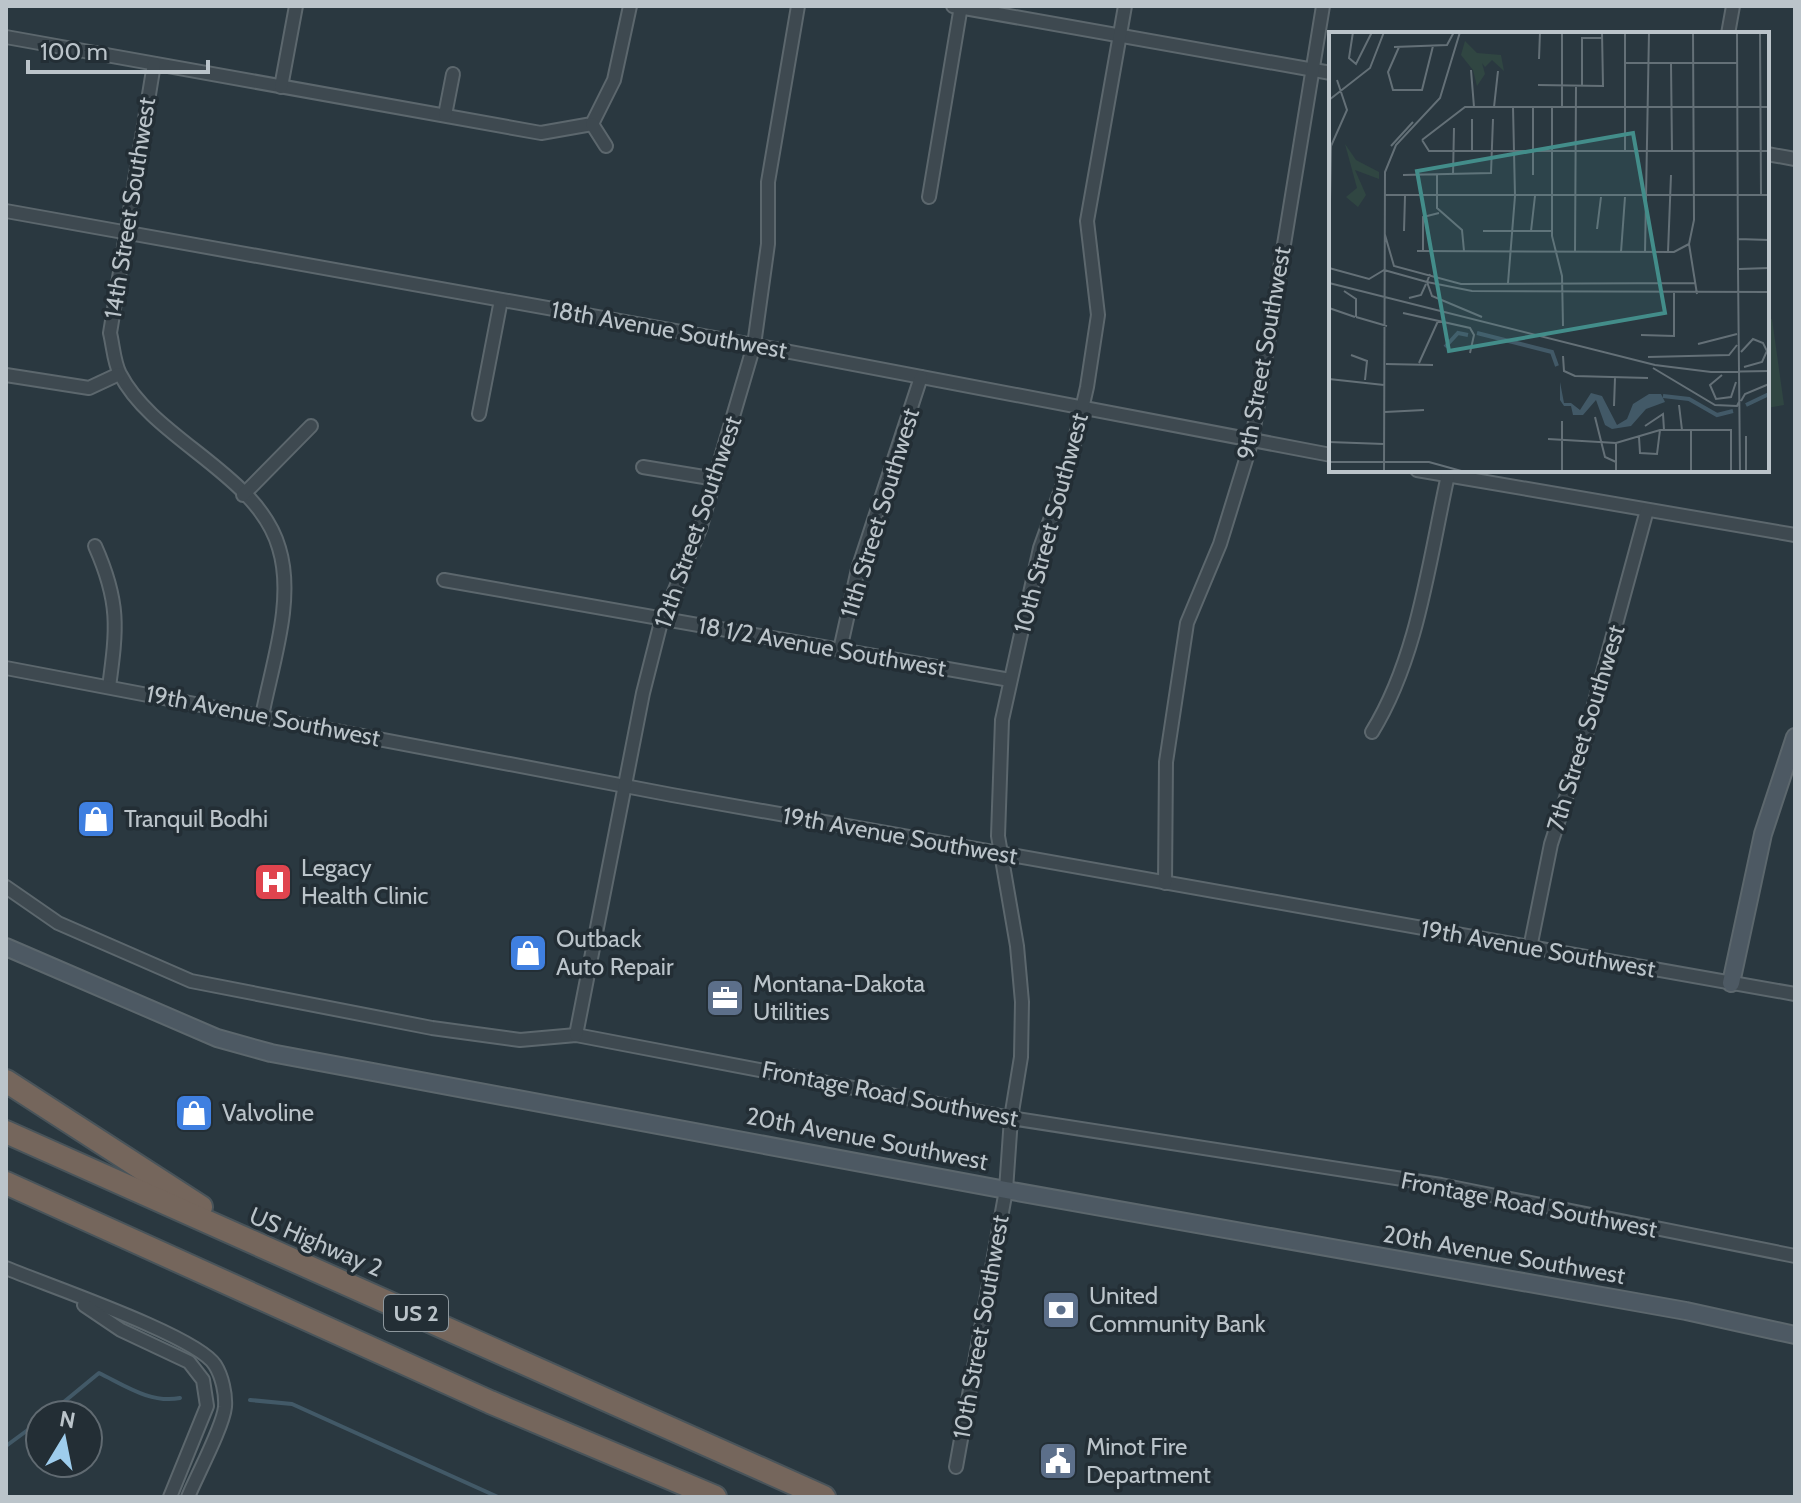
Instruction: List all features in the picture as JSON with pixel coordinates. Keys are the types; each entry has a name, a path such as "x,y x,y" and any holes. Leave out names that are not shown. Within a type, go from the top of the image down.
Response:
{"highway":[{"path":"6,1081 189,1201 317,1273"},
{"name":"US Highway 2","path":"6,1132 824,1497"},
{"name":"US 2","path":"6,1183 490,1402 715,1497"}],"street":[{"path":"281,87 296,6"},
{"path":"592,124 614,80 630,6"},
{"name":"12th Street Southwest","path":"576,1035 643,693 663,619 716,479 754,345 768,244 768,182 798,6"},
{"path":"929,197 958,6 1329,73"},
{"name":"10th Street Southwest","path":"956,1467 1006,1190 1011,1118 1021,1057 1022,1002 1017,946 1000,853 998,791 1002,720 1040,548 1068,470 1083,408 1098,315 1087,221 1125,6"},
{"name":"9th Street Southwest","path":"1165,883 1166,762 1187,623 1220,544 1252,440 1323,6"},
{"path":"1728,32 1733,6"},
{"path":"6,37 541,133 592,124"},
{"name":"14th Street Southwest","path":"154,64 124,232 110,333 119,374 144,405 262,513 279,547 285,588 262,716"},
{"path":"445,115 453,74"},
{"path":"592,124 606,146"},
{"path":"1769,154 1795,159"},
{"name":"18th Avenue Southwest","path":"6,211 754,345 1329,455"},
{"path":"479,414 501,300"},
{"path":"6,375 89,388 119,374"},
{"name":"11th Street Southwest","path":"840,650 858,569 921,377"},
{"path":"243,495 311,426"},
{"path":"643,467 716,479"},
{"path":"1429,472 1795,535"},
{"path":"1372,732 1393,697 1405,658 1448,475"},
{"name":"7th Street Southwest","path":"1530,948 1551,844 1584,742 1647,510"},
{"path":"95,546 110,579 118,627 109,687"},
{"name":"18 1/2 Avenue Southwest","path":"444,580 1010,680"},
{"name":"19th Avenue Southwest","path":"6,668 624,786 1795,994"},
{"path":"1731,983 1763,834 1795,737"},
{"name":"Frontage Road Southwest","path":"6,887 58,923 191,981 506,1039 576,1035 1011,1118 1441,1185 1795,1256"},
{"name":"20th Avenue Southwest","path":"6,947 217,1038 271,1053 1006,1190 1735,1321 1795,1335"},
{"path":"6,1268 133,1318 200,1350 216,1365 224,1388 225,1408 188,1497"},
{"path":"68,1294 121,1330 189,1362 203,1380 207,1406 170,1497"},
{"name":"20th Avenue Southwest","path":"1735,1321 1795,1327"}],"green space":[{"path":"1772,319 1784,405 1769,408 1769,320"}],"waterway":[{"path":"67,1399 99,1373 148,1396 180,1398"},
{"path":"250,1400 292,1404 498,1497"},
{"path":"6,1446 24,1433"}],"place":[{"name":"Tranquil Bodhi","path":"96,819"},
{"name":"Legacy Health Clinic","path":"273,882"},
{"name":"Outback Auto Repair","path":"528,953"},
{"name":"Montana-Dakota Utilities","path":"725,998"},
{"name":"Valvoline","path":"194,1113"},
{"name":"United Community Bank","path":"1061,1310"},
{"name":"Minot Fire Department","path":"1058,1461"}]}
